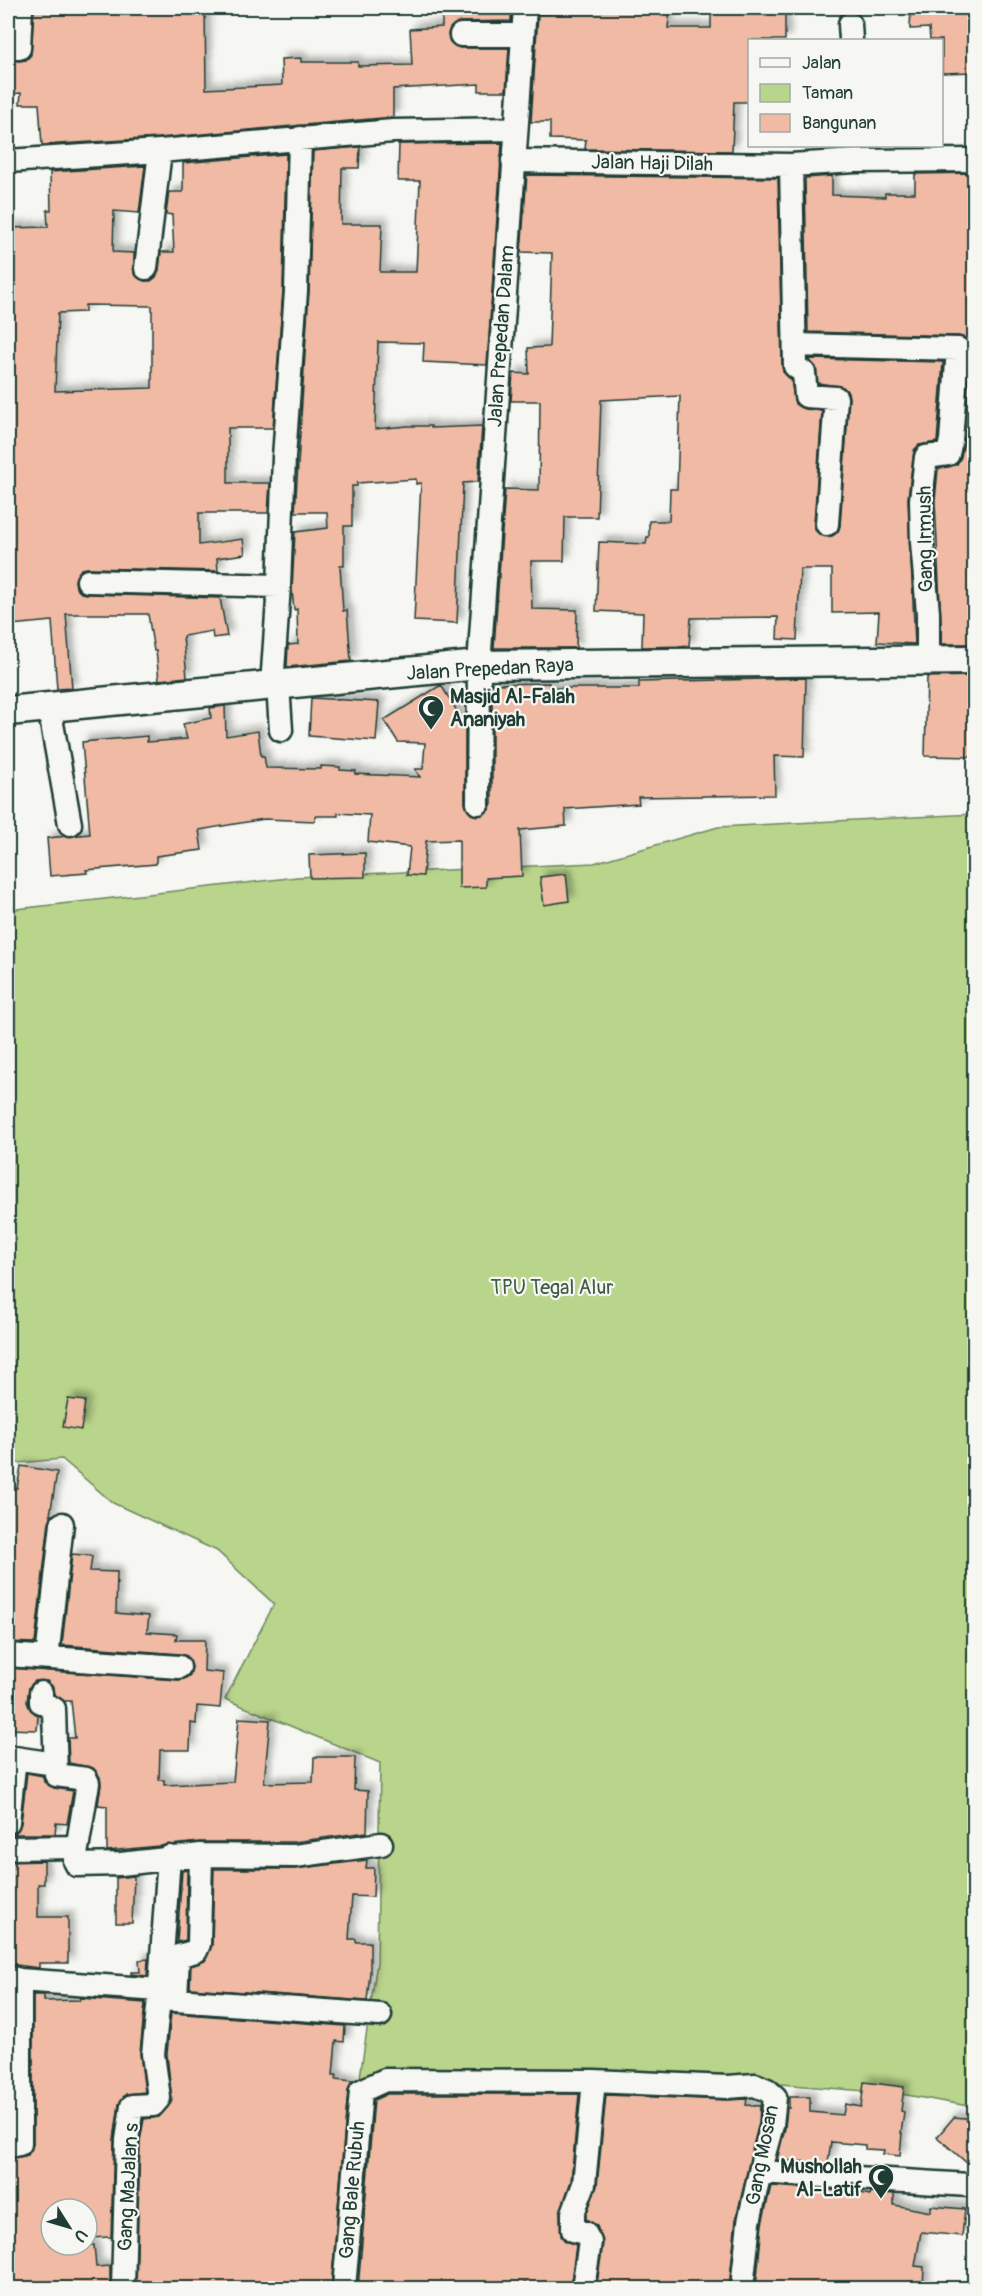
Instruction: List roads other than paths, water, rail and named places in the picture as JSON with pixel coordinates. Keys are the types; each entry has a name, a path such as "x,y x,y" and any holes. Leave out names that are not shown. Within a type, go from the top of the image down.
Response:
{"street":[{"path":"19,48 21,8"},
{"name":"Jalan Prepedan Dalam","path":"478,803 479,665 525,8"},
{"path":"460,35 522,35"},
{"path":"8,161 160,151 393,131 515,129"},
{"path":"281,730 275,685 284,457 296,291 300,138"},
{"path":"146,268 160,151"},
{"path":"827,524 836,398 806,396 804,373 795,366 791,165 855,153 975,160"},
{"name":"Jalan Haji Dilah","path":"513,161 791,165"},
{"name":"Gang Irmush","path":"795,345 958,349 948,454 926,457 921,500 928,613 928,660"},
{"path":"88,581 279,586"},
{"name":"Jalan Prepedan Raya","path":"8,711 479,665 975,660"},
{"path":"49,707 70,824"},
{"path":"47,1658 62,1524"},
{"path":"8,1655 179,1666"},
{"path":"41,1693 41,1702 54,1709 54,1764 57,1776 86,1779 88,1783 75,1861 77,1865 121,1864 201,1855 295,1856 378,1844"},
{"path":"8,1822 11,1758 54,1764"},
{"path":"8,1848 77,1847"},
{"name":"Gang MaJalan s","path":"123,2289 127,2140 132,2106 153,2105 159,2098 153,2054 165,1997 178,1956 196,1951 199,1944 201,1855"},
{"path":"165,1997 169,1857"},
{"path":"8,2146 20,2144 14,1978 165,1997 372,2014"},
{"name":"Gang Bale Rubuh","path":"344,2289 361,2091 385,2080 594,2081"},
{"path":"583,2289 590,2242 585,2233 573,2230 573,2213 585,2184 594,2081"},
{"name":"Gang Mosan","path":"594,2081 727,2087 755,2085 767,2090 776,2100 749,2222 742,2289"},
{"path":"760,2172 969,2185"}],"place":[{"name":"Masjid Al-Falah Ananiyah","path":"431,731"},
{"name":"Mushollah Al-Latif","path":"881,2200"}],"park label":[{"name":"TPU Tegal Alur","path":"552,1287"}]}
